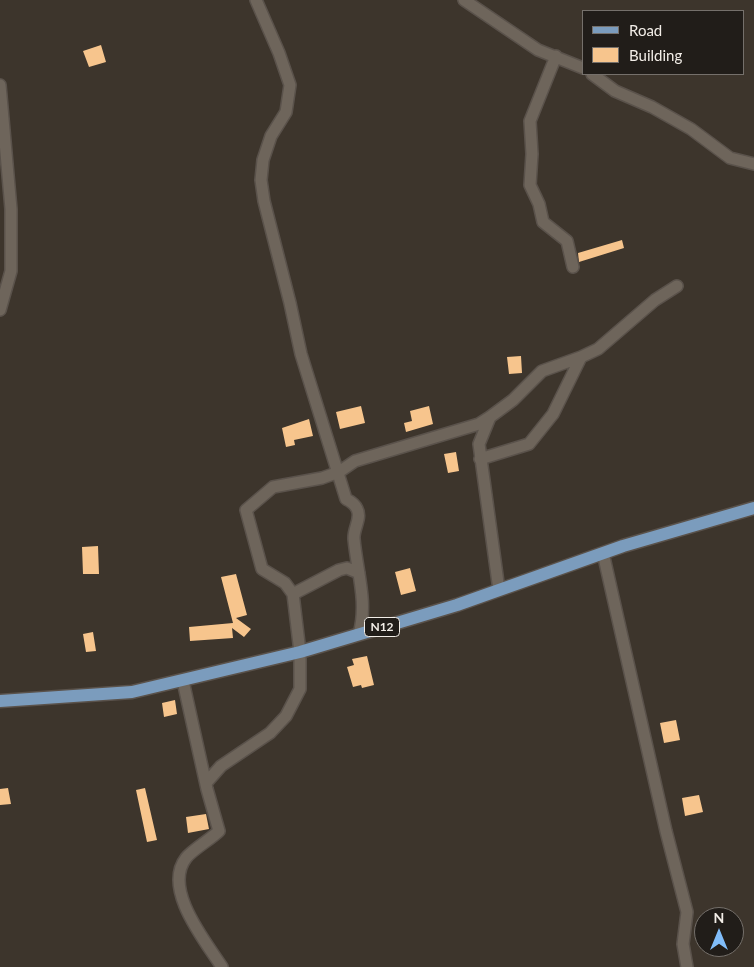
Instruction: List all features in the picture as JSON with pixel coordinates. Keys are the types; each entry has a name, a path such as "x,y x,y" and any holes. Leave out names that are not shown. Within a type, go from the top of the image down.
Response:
{"main road":[{"name":"N12","path":"0,700 132,692 300,652 499,590 603,553 754,508"}],"street":[{"path":"256,0 280,52 290,85 286,112 271,136 263,160 261,180 264,201 301,354 346,499 358,509 359,516 353,536 364,617 359,634"},
{"path":"464,0 538,50 582,68"},
{"path":"556,56 530,121 532,154 530,185 539,204 543,222 567,240 573,267"},
{"path":"593,75 615,91 652,107 691,129 730,158 754,164"},
{"path":"0,85 11,210 11,271 0,310"},
{"path":"206,783 220,766 270,733 286,716 300,688 300,652 293,594 285,583 262,569 246,510 273,487 322,478 339,472 355,461 479,424 513,400 542,370 598,348 655,300 677,286"},
{"path":"480,459 529,444 552,414 581,356"},
{"path":"490,417 479,444 499,590"},
{"path":"603,553 666,831 687,912 682,944 688,967"},
{"path":"293,594 339,570 347,568 359,573"},
{"path":"183,681 219,831 187,858 182,866 180,882 183,900 196,930 222,967"}],"building":[{"path":"101,45 106,62 89,67 83,51"},
{"path":"622,240 624,248 579,262 578,253"},
{"path":"521,356 522,373 509,374 507,357"},
{"path":"361,406 365,423 340,429 336,412"},
{"path":"429,406 433,424 406,432 404,423 412,421 410,411"},
{"path":"309,419 313,436 294,440 295,445 286,447 282,428"},
{"path":"456,452 459,471 448,473 444,454"},
{"path":"98,546 99,574 83,574 82,547"},
{"path":"410,568 416,591 401,595 395,572"},
{"path":"236,574 247,615 236,618 251,629 244,637 232,628 233,638 190,641 189,627 233,623 221,577"},
{"path":"93,632 96,651 86,652 83,634"},
{"path":"367,656 374,685 362,688 361,685 353,687 347,667 354,665 352,659"},
{"path":"175,700 177,714 164,717 162,703"},
{"path":"676,720 680,740 664,743 660,723"},
{"path":"8,788 11,804 0,805 0,789"},
{"path":"145,788 157,840 147,842 136,790"},
{"path":"699,795 703,812 685,816 682,798"},
{"path":"206,814 209,829 188,833 186,817"}]}
